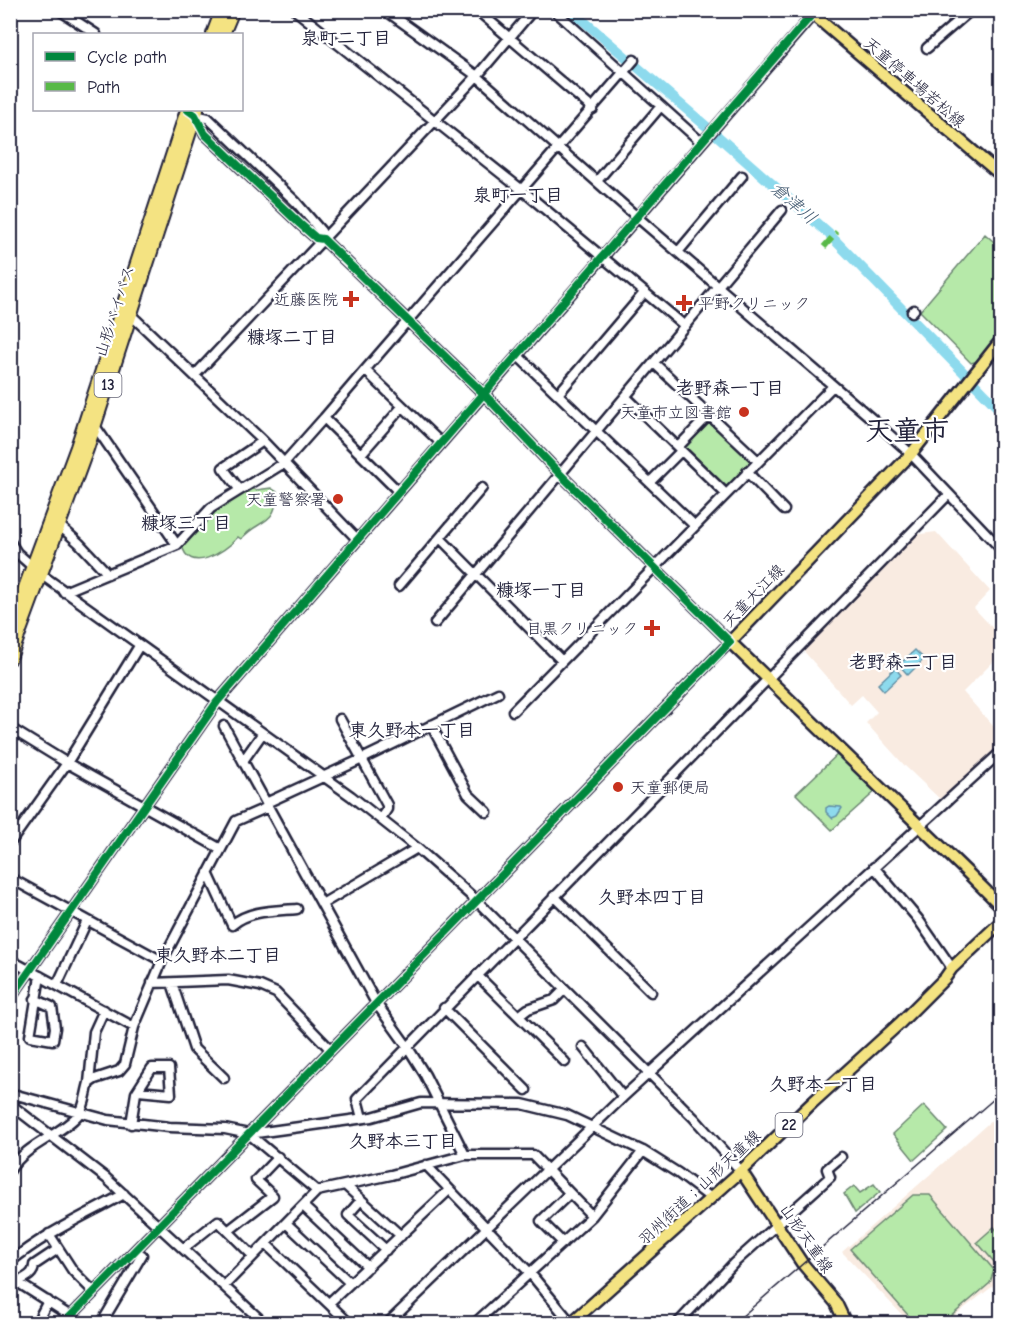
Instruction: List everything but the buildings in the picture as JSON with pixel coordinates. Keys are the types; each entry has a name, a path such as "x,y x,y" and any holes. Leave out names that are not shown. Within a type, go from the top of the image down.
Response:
{"highway":[{"path":"213,33 222,10"},
{"path":"224,33 233,10"},
{"name":"山形バイパス","path":"10,628 60,526 95,426 192,111"},
{"name":"山形バイパス","path":"10,658 89,412 192,111"}],"main road":[{"name":"天童停車場若松線","path":"812,12 1002,176"},
{"name":"天童大江線","path":"1002,339 911,454 730,642 1002,907"},
{"name":"羽州街道；山形天童線","path":"571,1323 741,1171 812,1102 900,1023 952,968 1002,921"},
{"name":"山形天童線","path":"741,1171 778,1223 802,1263 836,1303 846,1323"}],"street":[{"path":"59,10 94,33"},
{"path":"295,10 522,190 685,326"},
{"path":"385,10 477,76 911,454 1002,550"},
{"path":"477,10 593,109"},
{"path":"195,375 477,76 533,10"},
{"path":"554,10 702,141"},
{"path":"927,48 971,10"},
{"path":"10,999 217,702 812,12"},
{"path":"64,592 177,545 202,515 284,463 634,60"},
{"path":"597,181 661,106"},
{"path":"192,111 205,134 300,224 316,238 323,239"},
{"path":"63,1323 730,642 560,474 483,393 323,239 321,231 296,202 208,118 192,111"},
{"path":"678,252 742,176"},
{"path":"435,623 782,210"},
{"path":"558,393 644,293"},
{"path":"130,314 263,441 357,539"},
{"path":"518,355 695,526"},
{"path":"654,363 758,461"},
{"path":"365,370 441,443"},
{"path":"513,711 833,386"},
{"path":"626,397 726,494"},
{"path":"361,454 402,407"},
{"path":"650,482 709,415"},
{"path":"324,418 399,492"},
{"path":"95,426 177,545"},
{"path":"240,490 223,468 263,441"},
{"path":"747,472 784,510"},
{"path":"399,586 482,488"},
{"path":"362,1118 357,1099 950,494"},
{"path":"60,526 108,574"},
{"path":"440,538 562,661"},
{"path":"10,542 17,553 64,592 381,818 417,848 476,900 694,1118 741,1171"},
{"path":"10,843 67,763 139,646"},
{"path":"89,1083 119,1071 125,1064 134,1027 162,961 236,821 498,693"},
{"path":"340,719 387,805 381,818"},
{"path":"431,725 468,794 487,812"},
{"path":"224,726 376,1003 407,1046 440,1102 465,1155"},
{"path":"10,728 67,763 221,849"},
{"path":"243,761 262,734"},
{"path":"387,1323 623,1097 1001,753"},
{"path":"322,904 417,848"},
{"path":"874,867 918,919 952,968"},
{"path":"208,873 232,926 239,919 249,915 297,909"},
{"path":"10,878 162,961"},
{"path":"554,896 651,992"},
{"path":"57,985 87,921"},
{"path":"10,960 134,1027"},
{"path":"477,975 565,1062"},
{"path":"35,999 52,1007 55,1028 53,1040 30,1036 35,999 39,976"},
{"path":"152,983 228,981 260,986 276,993 332,1050"},
{"path":"171,983 194,1049 224,1078"},
{"path":"519,1016 528,1009 554,1000 565,989"},
{"path":"444,1008 526,1090"},
{"path":"10,1170 17,1159 81,1113 89,1083 94,1032 104,1010"},
{"path":"583,1047 623,1097"},
{"path":"131,1124 138,1092"},
{"path":"10,1095 131,1124 225,1129 249,1134 362,1118 421,1103 522,1104 567,1115 643,1151 678,1173 711,1198"},
{"path":"10,1104 124,1194 266,1323"},
{"path":"249,1134 317,1191"},
{"path":"474,1323 592,1216 643,1151"},
{"path":"224,1286 317,1191 346,1186 465,1155 533,1155 592,1216"},
{"path":"228,1231 273,1196 256,1180 278,1156"},
{"path":"677,1323 734,1263 830,1177 827,1170 841,1157"},
{"path":"426,1165 530,1273 571,1323"},
{"path":"346,1186 401,1236"},
{"path":"329,1303 449,1190"},
{"path":"10,1262 49,1234 124,1194"},
{"path":"563,1243 541,1221 569,1194"},
{"path":"361,1200 348,1215 386,1250"},
{"path":"303,1206 368,1267"},
{"path":"184,1248 218,1221 253,1256"},
{"path":"286,1223 350,1283"},
{"path":"49,1234 73,1271 94,1292"},
{"path":"266,1244 350,1323"},
{"path":"58,1249 40,1260 34,1265 34,1270 30,1275 17,1282 83,1323"},
{"path":"101,1323 142,1256"},
{"path":"36,1323 48,1301"}],"shaded area":[{"path":"936,532 990,591 974,608 1001,637 1001,654 963,692 1001,735 1001,747 942,801 905,766 866,723 877,712 862,695 851,705 801,648 913,535"},
{"path":"1001,1112 1001,1280 945,1323 910,1323 842,1252"}],"green space":[{"path":"985,234 1001,248 1001,331 978,361 971,363 920,311"},
{"path":"709,416 757,461 726,492 679,447"},
{"path":"250,487 256,490 271,488 277,492 274,511 270,516 216,555 199,560 191,559 182,545 206,516"},
{"path":"840,752 878,789 832,830 796,794"},
{"path":"924,1105 947,1130 914,1160 893,1134"},
{"path":"874,1184 880,1192 855,1213 844,1194 854,1186 860,1193"},
{"path":"913,1195 930,1195 994,1270 990,1283 943,1323 915,1323 850,1249"},
{"path":"994,1227 1001,1236 1001,1270 977,1242"}],"water":[{"path":"915,650 924,659 908,675 899,665"},
{"path":"895,668 901,675 884,691 878,684"},
{"path":"829,806 842,808 837,816 832,818 826,812"}],"waterway":[{"name":"倉津川","path":"571,10 829,234 1002,412"}],"railway":[{"path":"733,1324 1002,1092"}],"marked path":[{"path":"824,247 837,232"}],"cycle path":[{"path":"10,999 217,702 816,10"},
{"path":"63,1324 730,642 560,474 483,393 323,239 316,238 300,224 205,134 195,115 189,111"}],"place":[{"name":"近藤医院","path":"351,299"},
{"name":"平野クリニック","path":"684,303"},
{"name":"天童市立図書館","path":"744,412"},
{"name":"天童警察署","path":"338,499"},
{"name":"目黒クリニック","path":"652,628"},
{"name":"天童郵便局","path":"618,787"}],"district":[{"name":"泉町二丁目","path":"346,38"},
{"name":"泉町一丁目","path":"518,195"},
{"name":"糠塚二丁目","path":"292,337"},
{"name":"老野森一丁目","path":"730,388"},
{"name":"天童市","path":"907,430"},
{"name":"糠塚三丁目","path":"186,523"},
{"name":"糠塚一丁目","path":"541,590"},
{"name":"老野森二丁目","path":"903,662"},
{"name":"東久野本一丁目","path":"412,730"},
{"name":"久野本四丁目","path":"652,897"},
{"name":"東久野本二丁目","path":"218,955"},
{"name":"久野本一丁目","path":"823,1084"},
{"name":"久野本三丁目","path":"403,1141"}]}
